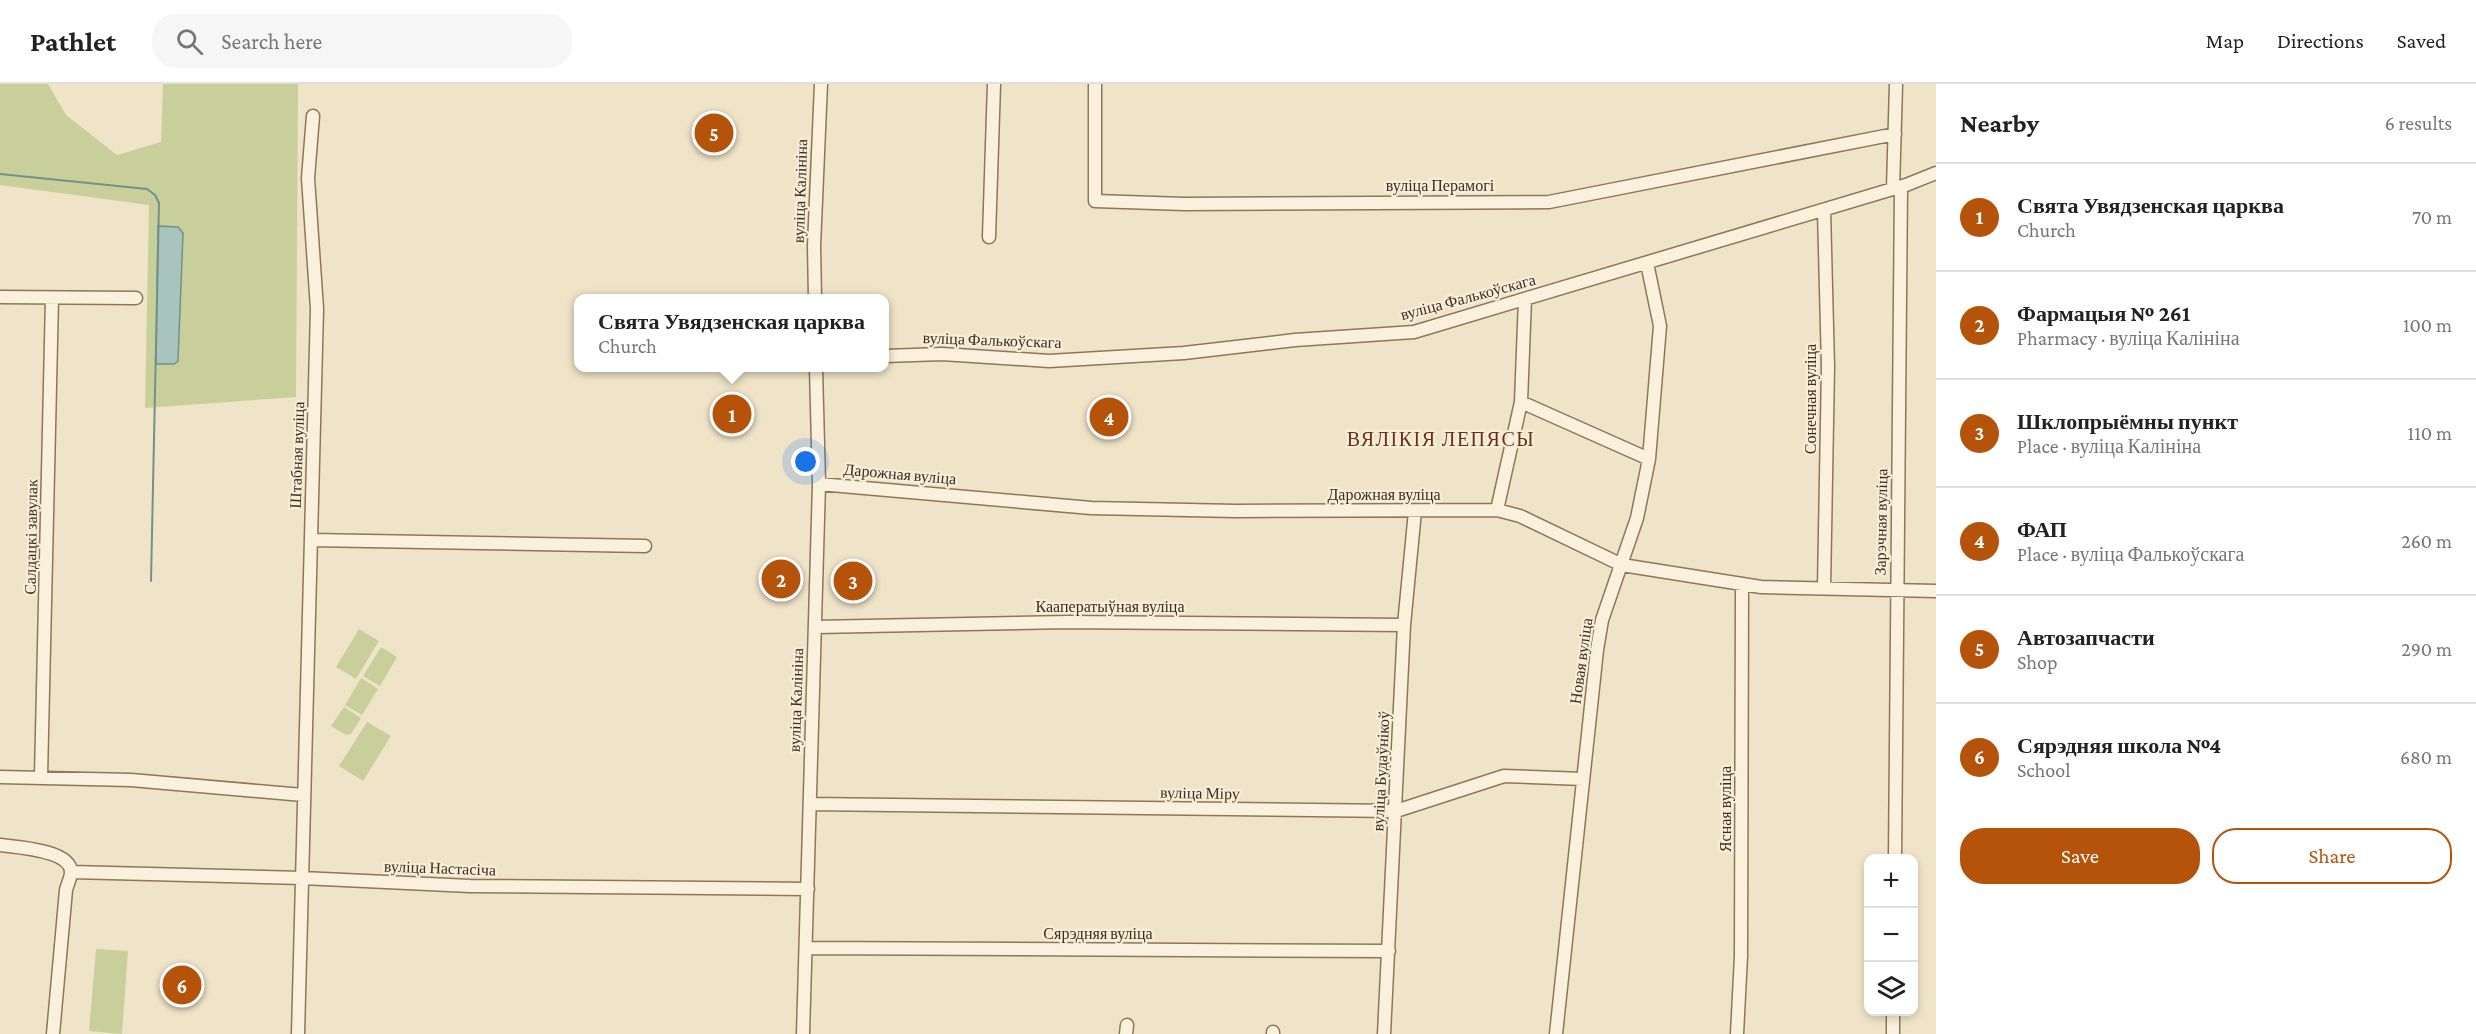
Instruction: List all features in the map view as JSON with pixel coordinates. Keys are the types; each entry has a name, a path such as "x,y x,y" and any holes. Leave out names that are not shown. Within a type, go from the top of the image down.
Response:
{"street":[{"name":"вуліца Калініна","path":"815,294 814,246 821,84"},
{"path":"989,237 993,84"},
{"name":"вуліца Перамогі","path":"1095,84 1095,201 1184,204 1550,202 1895,134"},
{"name":"Зарэчная вуліца","path":"1895,854 1896,84"},
{"name":"Штабная вуліца","path":"298,1034 317,309 308,178 313,116"},
{"name":"вуліца Фалькоўскага","path":"889,356 942,354 1049,361 1184,353 1295,340 1414,332 1897,188 1936,173"},
{"name":"Сонечная вуліца","path":"1824,210 1828,367 1824,588"},
{"name":"Новая вуліца","path":"1556,1034 1602,620 1637,518 1649,459 1660,326 1647,263"},
{"path":"0,297 136,298"},
{"name":"Салдацкі завулак","path":"41,777 52,298"},
{"path":"1497,510 1521,402 1525,300"},
{"name":"вуліца Калініна","path":"803,1034 819,484 816,372"},
{"path":"1521,402 1649,459"},
{"name":"Дарожная вуліца","path":"819,484 1091,508 1236,511 1497,510 1520,516 1622,565 1761,587 1936,591"},
{"name":"вуліца Будаўнікоў","path":"1384,1034 1404,625 1415,511"},
{"path":"311,540 645,546"},
{"name":"Ясная вуліца","path":"1737,1034 1741,933 1742,584"},
{"name":"Кааператыўная вуліца","path":"816,627 1067,622 1404,625"},
{"path":"0,777 131,780 303,795"},
{"name":"вуліца Міру","path":"810,804 1396,812 1504,777 1583,779"},
{"path":"0,845 53,854 69,865 71,872 66,890 53,1034"},
{"name":"вуліца Настасіча","path":"71,872 302,878 470,886 808,889"},
{"name":"Сярэдняя вуліца","path":"806,948 1389,951"},
{"path":"1893,1016 1893,1034"}],"green space":[{"path":"0,84 48,84 66,115 117,155 161,142 163,84 298,84 296,397 145,408 149,205 0,185"},
{"path":"359,629 379,641 356,679 336,667"},
{"path":"381,647 397,657 380,686 363,676"},
{"path":"361,678 378,689 362,715 345,705"},
{"path":"344,707 361,718 351,734 346,735 331,726"},
{"path":"367,722 391,736 363,781 339,766"},
{"path":"96,949 128,951 122,1034 89,1031"}],"water":[{"path":"158,226 178,227 183,233 178,361 174,364 156,364"}],"waterway":[{"path":"0,174 147,189 155,195 159,203 151,581"}],"place":[{"name":"Автозапчасти","path":"714,133"},
{"name":"Свята Увядзенская царква","path":"732,414"},
{"name":"ФАП","path":"1109,417"},
{"name":"Фармацыя № 261","path":"781,579"},
{"name":"Шклопрыёмны пункт","path":"853,581"},
{"name":"Сярэдняя школа №4","path":"182,985"}],"district":[{"name":"ВЯЛІКІЯ ЛЕПЯСЫ","path":"1441,439"}]}
